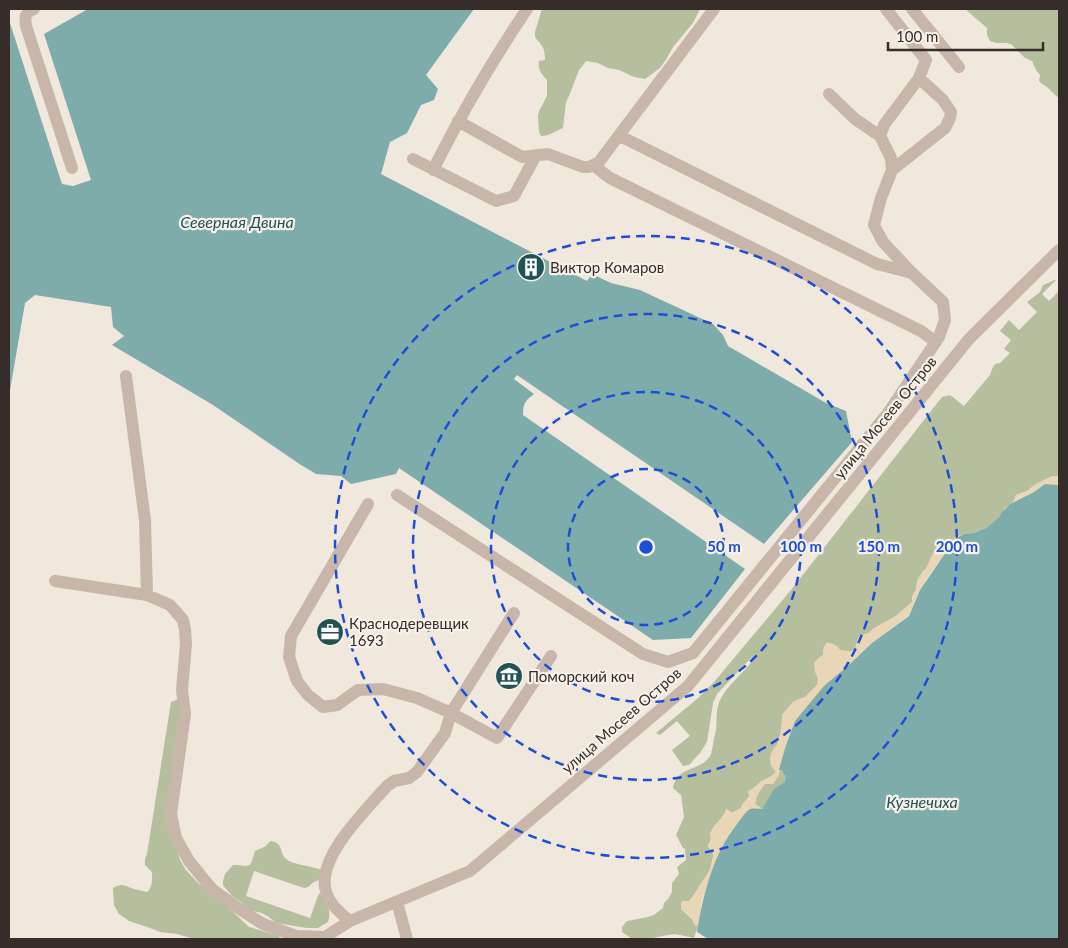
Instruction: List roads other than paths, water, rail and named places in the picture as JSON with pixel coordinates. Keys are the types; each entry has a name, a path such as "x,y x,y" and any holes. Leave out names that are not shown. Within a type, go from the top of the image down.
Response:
{"street":[{"path":"34,9 25,16 26,26 72,168"},
{"path":"433,170 458,121 507,38 527,9"},
{"path":"458,121 522,157 548,154 583,167 590,167 599,162 714,9"},
{"path":"880,136 884,125 919,78 926,60 886,9"},
{"path":"912,9 959,67"},
{"path":"892,170 945,128 950,118 951,112 943,100 919,78"},
{"path":"398,495 643,654 668,662 694,653 888,414 936,342 946,320 942,302 883,242 874,225 892,170 891,158 880,136 855,119 828,94"},
{"path":"617,138 624,138 877,264 912,273"},
{"path":"413,159 496,201 514,196 536,156"},
{"path":"593,165 610,178 921,331 936,342"},
{"name":"улица Мосеев Остров","path":"323,939 350,921 470,871 688,686 969,339 1059,250"},
{"path":"126,376 146,520 148,595"},
{"path":"368,504 291,636 289,657 297,682 308,695 323,707 337,705 358,690 383,688 417,698 451,713 497,738 551,656"},
{"path":"55,581 148,595 170,605 183,620 186,644 182,690 185,714 171,814 176,838 189,862 212,889 263,924 296,936 323,939"},
{"path":"350,921 337,910 328,897 325,886 326,873 332,855 345,835 387,786 394,781 409,778 416,772 445,732 451,713 514,613"},
{"path":"397,902 407,939"}],"water":[{"name":"Северная Двина","path":"88,9 474,9 426,75 438,89 434,100 421,105 407,133 390,142 381,174 587,281 592,274 611,283 640,290 713,324 723,335 728,346 826,403 846,411 852,442 764,544 517,375 514,379 534,394 525,403 523,415 745,569 691,638 653,640 399,468 396,474 351,484 341,476 316,474 301,465 213,405 112,345 124,336 113,327 111,307 35,295 25,303 9,396 9,20 62,184 73,186 91,180 44,34"},
{"name":"Кузнечиха","path":"1045,484 1059,485 1059,939 708,939 697,932 710,875 721,848 746,812 750,809 762,809 774,789 785,782 786,776 782,770 779,770 795,721 824,686 872,643 909,616 920,590 955,539 964,534 974,533 986,528 1010,504"}],"place":[{"name":"Виктор Комаров","path":"531,267"},
{"name":"Краснодеревщик 1693","path":"330,632"},
{"name":"Поморский коч","path":"509,676"}]}
